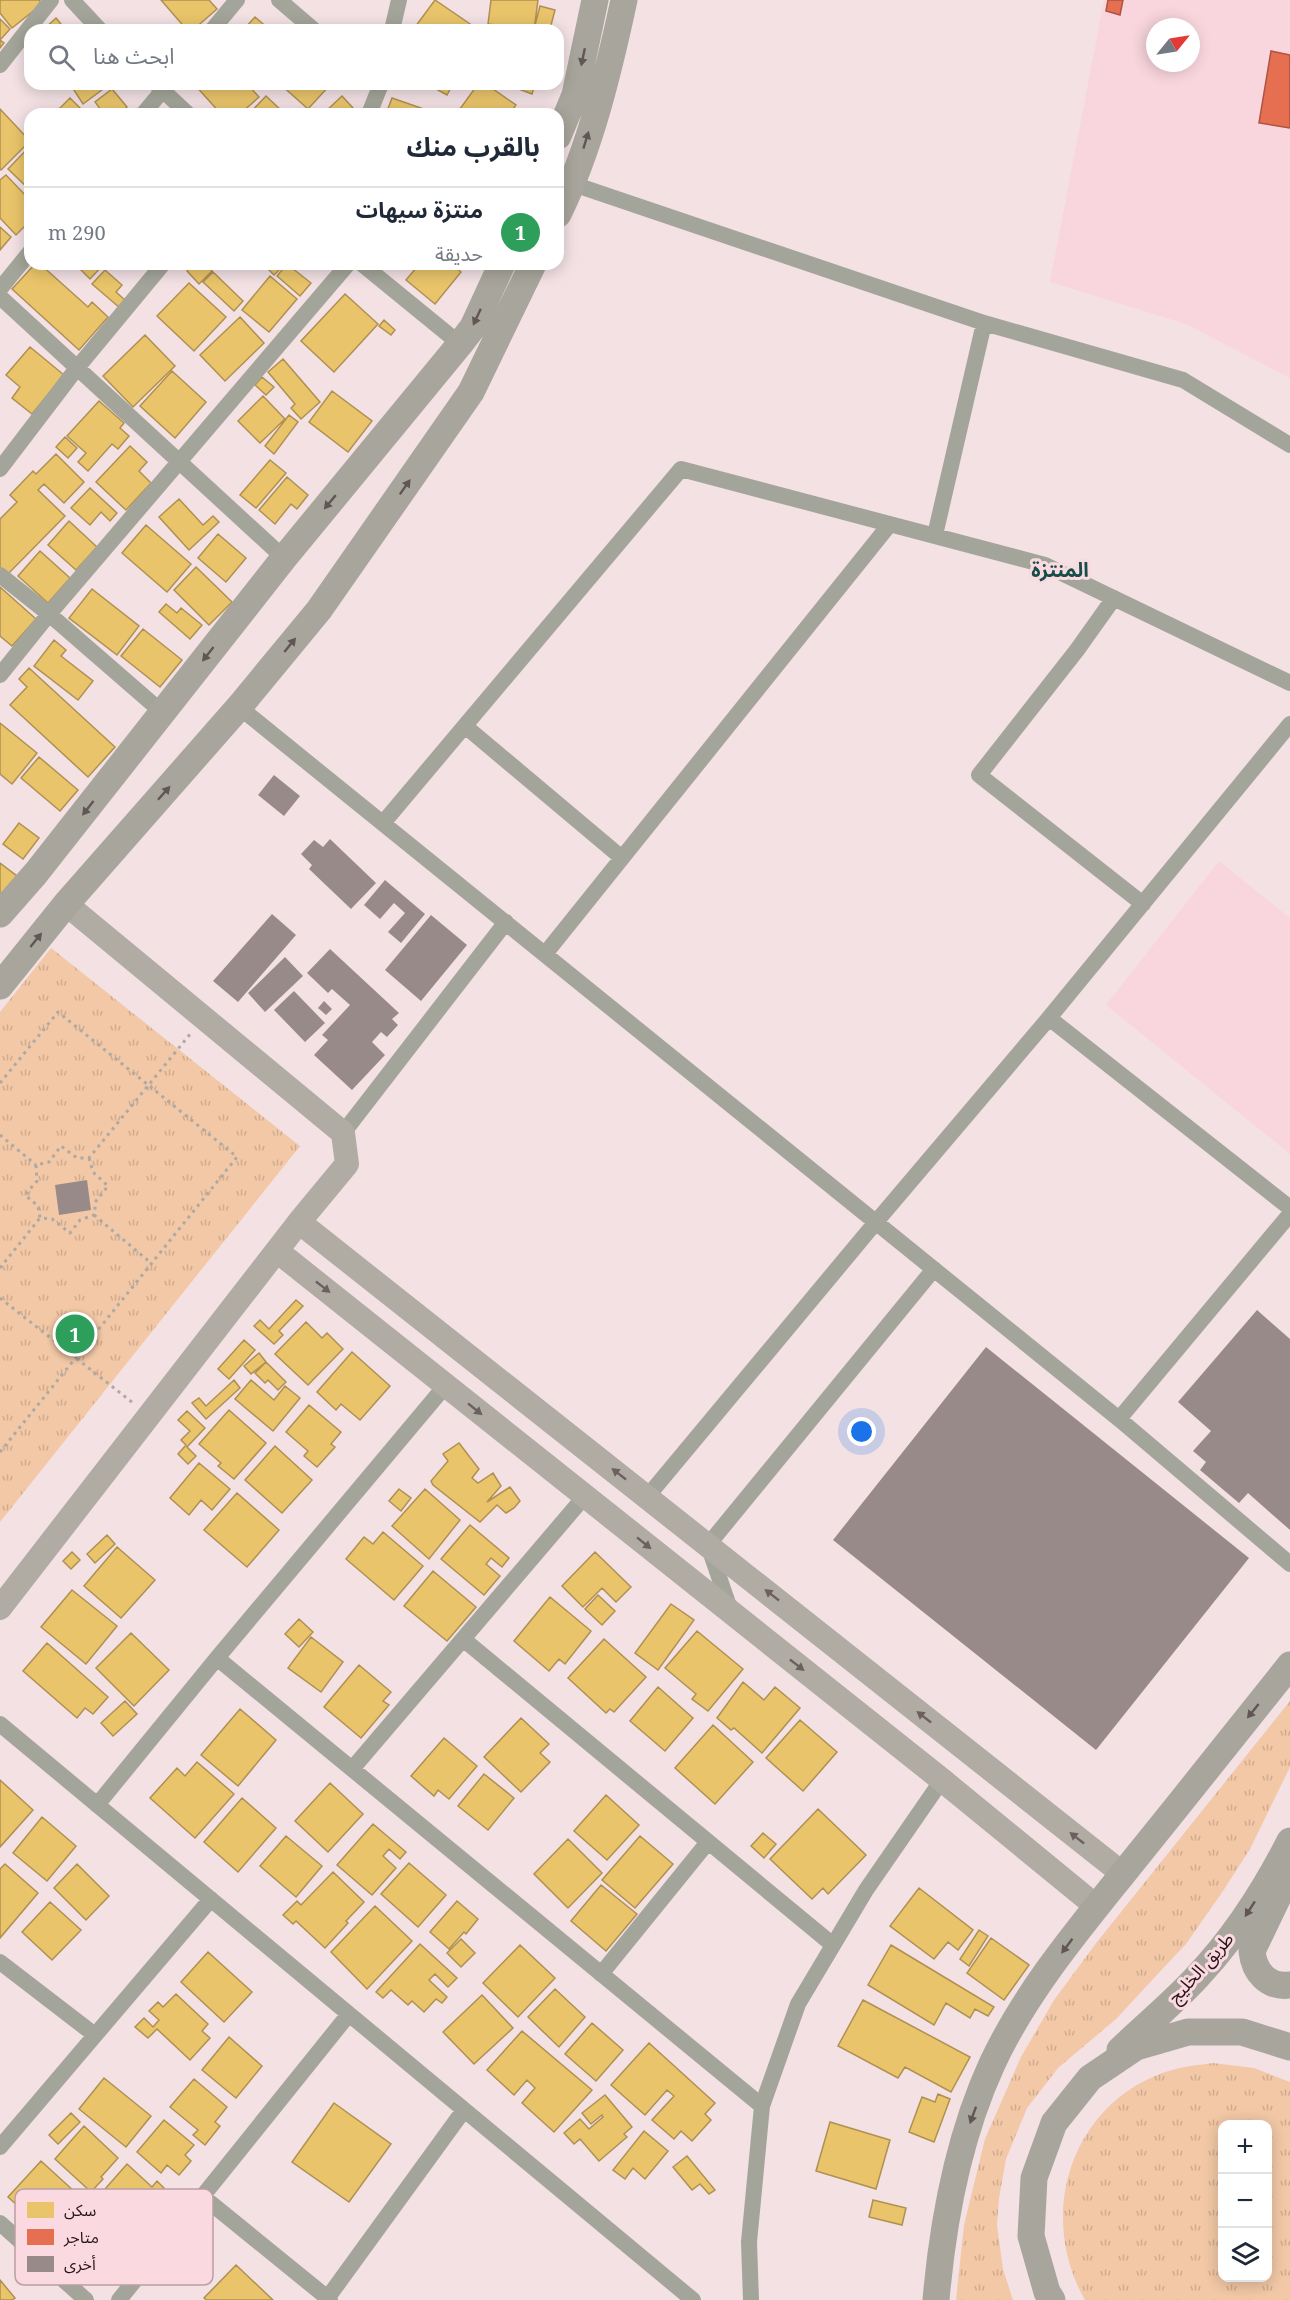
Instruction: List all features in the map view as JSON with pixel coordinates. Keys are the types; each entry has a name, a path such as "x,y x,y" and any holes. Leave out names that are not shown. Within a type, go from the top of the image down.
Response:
{"main road":[{"path":"564,122 575,95 595,0"},
{"path":"564,202 573,184 612,55 624,0"},
{"path":"0,914 36,873 284,558 460,344 473,327 499,270"},
{"path":"0,986 66,904 239,707 319,610 471,392 530,270"},
{"path":"936,2300 940,2248 951,2184 992,2064 1024,2007 1050,1968 1290,1665"},
{"name":"طريق الخليج","path":"1090,2078 1196,1978 1220,1952 1272,1875 1290,1841"},
{"path":"1290,1871 1252,1952 1253,1964 1265,1980 1281,1986 1290,1985"},
{"path":"1050,2297 1031,2236 1034,2178 1054,2123 1090,2078 1136,2048 1188,2032 1242,2032 1290,2047"}],"street":[{"path":"32,24 51,0"},
{"path":"72,0 94,24"},
{"path":"217,24 237,0"},
{"path":"279,0 307,24"},
{"path":"393,24 399,0"},
{"path":"0,65 24,34"},
{"path":"147,108 160,90"},
{"path":"167,90 183,108"},
{"path":"371,108 377,90"},
{"path":"573,184 984,323 1183,380 1290,445"},
{"path":"0,289 24,259"},
{"path":"0,469 77,368 159,270"},
{"path":"0,675 6,656 49,614 343,270"},
{"path":"369,270 460,344"},
{"path":"0,297 284,558"},
{"path":"935,536 984,323"},
{"path":"383,823 681,469 1045,565 1290,682"},
{"path":"545,954 890,524"},
{"path":"0,575 163,712"},
{"path":"1114,598 1077,650 979,775 1143,904"},
{"path":"239,707 1119,1419 1290,1564"},
{"path":"647,1497 1049,1018 1290,724"},
{"path":"465,726 622,858"},
{"path":"66,904 343,1133"},
{"path":"0,1608 346,1164 343,1133 506,922"},
{"path":"1049,1018 1290,1208"},
{"path":"1119,1419 1290,1214"},
{"path":"299,1222 1123,1874"},
{"path":"277,1251 942,1780 1097,1907"},
{"path":"708,1545 934,1269"},
{"path":"98,1805 217,1658 446,1385"},
{"path":"352,1769 585,1496"},
{"path":"708,1545 731,1612"},
{"path":"463,1639 833,1945"},
{"path":"217,1658 762,2106"},
{"path":"0,1724 693,2300"},
{"path":"751,2300 749,2242 762,2106 798,2004 866,1890 942,1780"},
{"path":"602,1974 708,1842"},
{"path":"0,2147 211,1899"},
{"path":"0,1962 95,2035"},
{"path":"208,2189 349,2014"},
{"path":"213,2205 328,2299 464,2110"},
{"path":"0,2223 15,2236"},
{"path":"69,2285 86,2300"},
{"path":"119,2300 131,2285"}],"path":[{"path":"0,1083 58,1011 237,1157 0,1452"},
{"path":"89,1158 204,1018"},
{"path":"0,1135 36,1165 37,1181 25,1195 38,1206 40,1218 0,1268"},
{"path":"36,1165 49,1162 61,1146 77,1158 89,1158"},
{"path":"89,1158 93,1172 108,1186 96,1201 94,1215"},
{"path":"94,1215 151,1263"},
{"path":"40,1218 52,1219 70,1233 80,1220 94,1215"},
{"path":"0,1298 149,1416"}],"shaded area":[{"path":"1104,0 1290,0 1290,378 1186,324 1050,282"},
{"path":"1219,861 1290,918 1290,1154 1106,1005"}],"green space":[{"path":"51,948 300,1146 0,1522 0,1012"},
{"path":"1290,1701 1290,1767 1250,1849 1223,1891 1186,1944 1116,2019 1058,2068 1027,2108 1006,2159 997,2225 1003,2269 1013,2300 956,2300 964,2225 985,2139 1021,2057 1054,2000 1097,1942"},
{"path":"1213,2063 1254,2068 1290,2082 1290,2300 1085,2300 1070,2266 1064,2231 1064,2197 1073,2163 1088,2133 1110,2106 1138,2085 1172,2070"}],"building: سكن":[{"path":"0,0 39,0 42,4 12,28 0,13"},
{"path":"161,0 209,0 217,9 200,24 182,24"},
{"path":"435,0 470,24 417,24"},
{"path":"491,0 538,0 535,24 488,24"},
{"path":"540,6 555,10 551,24 535,24"},
{"path":"255,17 263,24 249,24"},
{"path":"56,18 61,24 50,24"},
{"path":"0,19 10,29 0,40"},
{"path":"74,90 102,90 83,104"},
{"path":"113,90 127,107 100,108 95,102"},
{"path":"199,90 253,90 259,97 247,108 216,108"},
{"path":"287,90 325,90 307,108"},
{"path":"438,90 450,90 447,95"},
{"path":"474,90 495,90 516,105 514,108 461,108"},
{"path":"522,90 533,90 532,94"},
{"path":"266,96 279,108 255,108"},
{"path":"342,96 353,108 329,108"},
{"path":"70,98 80,108 60,108"},
{"path":"392,98 421,108 388,108"},
{"path":"0,109 24,135 24,147 0,169"},
{"path":"24,152 24,184 8,169"},
{"path":"6,175 24,194 24,227 16,235 0,218 0,180"},
{"path":"0,227 11,237 0,250"},
{"path":"29,270 47,270 88,307 92,302 108,317 79,350 12,289"},
{"path":"81,270 98,270 90,279"},
{"path":"105,270 122,285 116,292 126,301 120,308 92,284"},
{"path":"211,270 212,271 199,284 187,271"},
{"path":"269,270 279,270 274,275"},
{"path":"282,270 295,270 311,283 300,296 277,276"},
{"path":"414,270 459,270 461,272 435,304 406,280"},
{"path":"213,272 243,301 234,311 203,282"},
{"path":"270,276 297,299 269,332 242,310"},
{"path":"189,283 226,317 194,351 157,316"},
{"path":"345,294 378,324 334,372 301,341"},
{"path":"240,317 264,343 225,381 200,355"},
{"path":"384,320 395,330 391,335 379,326"},
{"path":"145,335 175,366 133,407 103,376"},
{"path":"30,347 64,375 32,414 12,398 20,387 6,375"},
{"path":"283,359 320,402 301,419 291,408 295,404 268,372"},
{"path":"172,371 206,402 175,438 140,406"},
{"path":"262,377 274,387 266,395 255,385"},
{"path":"332,391 372,421 348,452 309,422"},
{"path":"263,396 285,419 260,443 238,421"},
{"path":"99,401 124,423 120,428 129,436 118,449 112,444 88,471 78,462 86,453 67,436"},
{"path":"289,415 298,422 274,454 265,446"},
{"path":"65,437 77,448 68,458 56,447"},
{"path":"130,446 147,462 139,471 151,483 126,510 96,482"},
{"path":"56,454 84,482 64,503 44,484 38,490 65,516 6,576 0,569 0,519 17,502 10,495 33,471 36,474"},
{"path":"270,460 286,473 256,508 240,495"},
{"path":"287,477 308,495 297,509 291,504 275,524 259,510"},
{"path":"90,488 117,513 110,521 101,512 90,525 71,508"},
{"path":"179,499 203,525 213,516 219,522 189,550 159,517"},
{"path":"69,521 97,547 76,570 48,545"},
{"path":"146,525 191,564 167,592 122,553"},
{"path":"218,534 246,558 226,582 198,558"},
{"path":"40,551 70,578 48,603 18,576"},
{"path":"196,567 232,602 209,625 174,590"},
{"path":"0,587 36,619 12,646 0,636"},
{"path":"92,589 139,626 117,655 69,618"},
{"path":"166,604 177,613 181,608 202,625 190,639 159,612"},
{"path":"143,629 182,660 160,687 121,656"},
{"path":"54,640 66,650 61,656 93,681 78,700 34,666"},
{"path":"29,668 115,747 88,777 10,705 27,687 19,679"},
{"path":"0,723 37,753 12,784 0,774"},
{"path":"39,757 78,790 60,811 21,778"},
{"path":"19,823 39,838 23,859 3,844"},
{"path":"0,863 17,876 0,897"},
{"path":"296,1300 303,1306 279,1331 283,1335 274,1344 254,1326 260,1320 269,1329"},
{"path":"306,1322 322,1338 327,1333 343,1349 308,1385 275,1354"},
{"path":"244,1340 255,1350 229,1379 218,1369"},
{"path":"352,1352 390,1386 360,1420 341,1404 336,1410 317,1392"},
{"path":"259,1353 266,1362 251,1374 244,1366"},
{"path":"266,1362 286,1382 278,1390 268,1380 265,1383 255,1373"},
{"path":"234,1380 240,1388 206,1419 192,1403 199,1398 206,1406"},
{"path":"251,1380 274,1400 285,1386 300,1398 273,1431 235,1399"},
{"path":"309,1405 341,1432 331,1444 335,1447 317,1467 304,1456 308,1451 286,1432"},
{"path":"229,1410 266,1443 234,1479 218,1466 221,1463 199,1444"},
{"path":"187,1411 205,1428 187,1447 196,1456 188,1464 178,1454 186,1445 181,1440 190,1431 178,1420"},
{"path":"459,1443 479,1469 472,1478 478,1483 493,1473 501,1486 487,1502 510,1487 520,1501 514,1508 506,1513 497,1505 480,1522 433,1485 431,1481 448,1461 443,1454"},
{"path":"275,1446 312,1480 282,1513 245,1480"},
{"path":"199,1463 230,1489 212,1510 201,1500 189,1515 170,1498"},
{"path":"399,1489 411,1498 401,1511 389,1501"},
{"path":"425,1489 460,1520 429,1559 392,1526"},
{"path":"237,1493 279,1530 247,1567 204,1530"},
{"path":"470,1525 509,1558 502,1567 491,1558 486,1564 500,1576 484,1595 441,1559"},
{"path":"383,1532 423,1566 394,1600 346,1559 364,1537 373,1544"},
{"path":"107,1535 115,1544 95,1563 87,1554"},
{"path":"117,1547 155,1580 121,1618 84,1586"},
{"path":"72,1552 80,1560 71,1569 63,1561"},
{"path":"595,1552 631,1587 616,1602 602,1588 583,1607 562,1586"},
{"path":"433,1571 476,1607 447,1641 404,1606"},
{"path":"72,1590 117,1626 86,1664 41,1627"},
{"path":"598,1595 615,1611 602,1625 585,1609"},
{"path":"550,1597 591,1631 565,1664 559,1659 549,1671 514,1641"},
{"path":"671,1604 694,1620 658,1670 635,1653"},
{"path":"299,1619 313,1632 299,1647 285,1634"},
{"path":"697,1631 743,1669 708,1711 692,1699 696,1694 665,1668"},
{"path":"131,1633 169,1670 134,1706 96,1668"},
{"path":"311,1637 343,1662 321,1692 288,1668"},
{"path":"604,1639 646,1677 614,1712 610,1709 606,1713 568,1678"},
{"path":"47,1643 108,1697 93,1714 85,1708 77,1718 23,1671"},
{"path":"359,1665 391,1692 383,1701 389,1705 361,1738 324,1707"},
{"path":"743,1682 764,1700 775,1687 800,1708 762,1753 734,1728 731,1730 717,1718"},
{"path":"658,1687 693,1718 665,1751 630,1721"},
{"path":"125,1701 137,1714 113,1736 101,1723"},
{"path":"240,1709 276,1740 238,1786 201,1755"},
{"path":"521,1718 549,1744 540,1753 550,1762 521,1792 484,1757"},
{"path":"800,1720 837,1752 803,1791 766,1758"},
{"path":"713,1725 753,1762 715,1804 675,1768"},
{"path":"444,1738 477,1766 449,1799 438,1790 434,1796 411,1776"},
{"path":"197,1762 234,1794 195,1838 150,1798 177,1768 185,1776"},
{"path":"484,1774 514,1798 488,1830 458,1806"},
{"path":"0,1780 33,1810 0,1847"},
{"path":"330,1783 363,1814 328,1852 295,1821"},
{"path":"606,1795 639,1825 607,1860 574,1831"},
{"path":"242,1798 276,1828 238,1872 204,1842"},
{"path":"818,1809 866,1855 828,1894 823,1888 812,1899 770,1859"},
{"path":"42,1817 76,1846 47,1881 13,1853"},
{"path":"373,1824 406,1852 400,1859 389,1849 383,1856 396,1868 372,1895 337,1865"},
{"path":"763,1833 776,1844 764,1858 751,1846"},
{"path":"286,1836 322,1866 296,1897 260,1866"},
{"path":"640,1836 673,1864 635,1908 602,1880"},
{"path":"568,1839 602,1873 568,1908 534,1874"},
{"path":"409,1863 446,1895 418,1927 381,1894"},
{"path":"5,1864 38,1893 0,1938 0,1869"},
{"path":"77,1864 109,1896 86,1920 54,1888"},
{"path":"333,1872 364,1902 325,1948 296,1921 293,1924 283,1915 297,1901 301,1905"},
{"path":"601,1885 637,1914 606,1951 571,1921"},
{"path":"919,1888 973,1930 958,1950 948,1942 934,1959 890,1926"},
{"path":"457,1901 478,1919 449,1949 430,1932"},
{"path":"50,1902 81,1930 52,1960 22,1932"},
{"path":"375,1906 412,1941 367,1989 331,1952"},
{"path":"979,1930 988,1936 969,1966 960,1959"},
{"path":"991,1938 1029,1965 1004,2000 967,1973"},
{"path":"461,1939 475,1953 461,1967 447,1953"},
{"path":"420,1944 457,1978 448,1987 435,1974 429,1980 447,1997 442,2003 436,1999 424,2012 412,2001 408,2005 391,1990 383,1998 376,1992"},
{"path":"520,1945 555,1978 518,2017 483,1983"},
{"path":"891,1945 994,2007 988,2016 975,2009 970,2018 946,2003 934,2025 868,1985"},
{"path":"208,1952 252,1992 224,2022 181,1982"},
{"path":"555,1989 585,2017 559,2047 528,2017"},
{"path":"176,1994 208,2024 202,2031 210,2038 190,2060 157,2029 148,2038 135,2027 144,2018 153,2027 159,2020 149,2011 158,2002 163,2007"},
{"path":"482,1995 513,2028 474,2064 443,2032"},
{"path":"863,2000 970,2057 951,2092 905,2067 898,2078 838,2046"},
{"path":"592,2023 623,2050 596,2081 565,2054"},
{"path":"522,2031 592,2090 554,2132 522,2103 535,2088 527,2080 514,2095 487,2070"},
{"path":"229,2037 262,2066 236,2098 202,2070"},
{"path":"649,2043 715,2103 705,2114 711,2120 692,2141 681,2131 674,2139 652,2120 674,2096 667,2090 645,2115 611,2085"},
{"path":"104,2078 151,2116 126,2147 79,2109"},
{"path":"194,2079 227,2107 215,2122 220,2126 205,2145 193,2135 198,2130 170,2107"},
{"path":"938,2094 950,2099 934,2142 909,2132 922,2097 935,2102"},
{"path":"605,2095 632,2127 624,2134 627,2137 599,2161 580,2139 574,2144 564,2133 580,2119 589,2129 603,2117 602,2115 591,2124 582,2113"},
{"path":"334,2103 391,2144 349,2202 292,2162"},
{"path":"71,2113 80,2122 58,2144 49,2135"},
{"path":"164,2120 194,2145 185,2155 191,2161 179,2175 167,2165 161,2173 137,2152"},
{"path":"830,2122 890,2140 876,2189 816,2171"},
{"path":"84,2126 118,2158 94,2189 88,2189 55,2159"},
{"path":"644,2131 668,2151 645,2179 633,2168 625,2179 613,2170"},
{"path":"687,2156 715,2190 709,2194 700,2184 692,2190 673,2167"},
{"path":"41,2161 72,2189 15,2189"},
{"path":"127,2164 152,2187 157,2181 164,2188 163,2189 105,2189"},
{"path":"15,2189 15,2203 8,2197"},
{"path":"873,2200 906,2208 902,2225 869,2217"},
{"path":"236,2265 273,2300 207,2300 204,2298"},
{"path":"0,2280 15,2298 0,2300"}],"building: متاجر":[{"path":"1108,0 1123,0 1120,15 1106,11"},
{"path":"1271,51 1290,55 1290,128 1259,123"}],"building: أخرى":[{"path":"274,775 300,796 284,816 258,795"},
{"path":"330,839 376,883 351,909 309,869 312,865 301,854 314,840 323,847"},
{"path":"385,880 425,914 401,943 388,932 405,913 394,903 380,919 364,905"},
{"path":"272,914 296,935 238,1002 213,981"},
{"path":"431,915 467,945 421,1001 385,970"},
{"path":"330,949 399,1013 392,1019 398,1025 387,1037 381,1032 372,1042 385,1055 352,1090 314,1055 328,1040 322,1035 350,1005 332,989 328,993 307,973"},
{"path":"285,957 303,976 265,1012 248,993"},
{"path":"294,991 325,1023 305,1042 274,1010"},
{"path":"324,1001 332,1009 326,1015 318,1008"},
{"path":"87,1180 91,1210 59,1215 55,1185"},
{"path":"1257,1310 1290,1339 1290,1530 1248,1493 1239,1503 1200,1470 1206,1462 1193,1451 1211,1431 1178,1402"},
{"path":"986,1347 1249,1558 1096,1750 833,1540"}],"place":[{"name":"منتزة سيهات","path":"75,1334"}],"district":[{"name":"المنتزة","path":"1060,570"}]}
